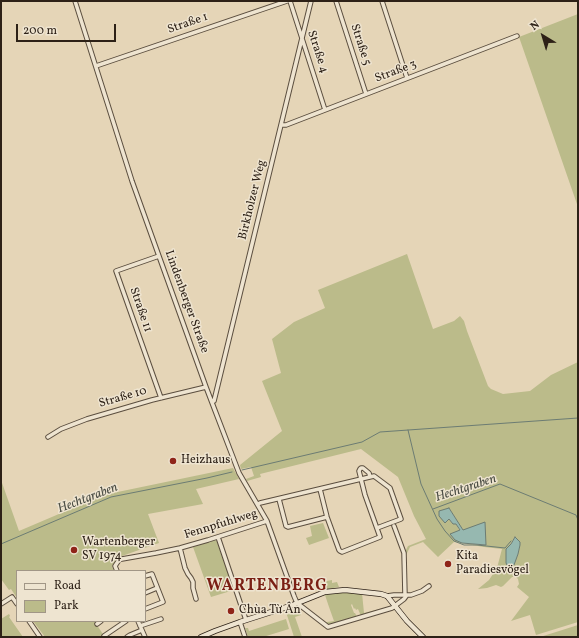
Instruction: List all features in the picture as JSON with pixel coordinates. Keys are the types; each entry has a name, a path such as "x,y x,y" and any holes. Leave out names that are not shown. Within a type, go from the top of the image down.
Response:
{"main road":[{"path":"201,637 325,592 348,590 387,596 394,607 423,637"}],"street":[{"name":"Lindenberger Straße","path":"75,1 132,181 206,387 239,473 267,521 297,603"},
{"name":"Straße 1","path":"96,66 287,1"},
{"name":"Straße 4","path":"290,1 325,110"},
{"name":"Birkholzer Weg","path":"212,402 214,401 217,390 312,1"},
{"name":"Straße 5","path":"336,1 366,94"},
{"path":"382,1 407,78"},
{"name":"Straße 3","path":"281,125 286,125 518,36"},
{"name":"Straße 11","path":"159,256 116,271 161,398"},
{"name":"Straße 10","path":"48,437 87,419 152,400 206,387"},
{"path":"208,392 217,390"},
{"path":"320,489 326,518 340,551 342,552 380,537 365,496 359,470 363,468 369,473 370,477"},
{"path":"258,504 374,476 390,488 401,518 400,520 377,528"},
{"path":"279,499 286,526 288,527 326,518"},
{"name":"Fennpfuhlweg","path":"117,570 115,566 119,560 122,559 180,548 267,521"},
{"path":"297,603 328,626 394,607 404,599 406,595 404,553 394,526"},
{"path":"218,537 246,620"},
{"name":"Fennpfuhlweg","path":"180,548 188,574 193,582 196,599"},
{"path":"146,576 152,574 163,602 146,608"},
{"path":"387,596 416,594 429,586"},
{"path":"146,593 157,588"},
{"path":"1,604 12,597 16,603"},
{"path":"127,637 141,628 161,619"},
{"path":"30,622 40,637"},
{"path":"104,636 125,622"},
{"path":"138,622 144,637"},
{"path":"240,622 244,637"}],"green space":[{"path":"578,14 578,207 519,37"},
{"path":"407,254 433,329 454,321 460,316 464,321 488,386 491,389 503,394 530,391 551,375 578,362 578,622 536,635 530,615 511,621 529,597 517,587 519,584 516,577 512,577 501,587 496,585 478,589 489,580 497,568 502,549 454,542 438,557 423,542 410,547 406,555 405,551 408,546 426,539 414,516 398,477 361,449 260,474 261,477 247,481 246,479 254,476 251,467 241,469 240,465 282,431 262,381 281,373 272,339 294,322 325,308 318,290","holes":["449,508 463,530 486,545 462,543 460,531 456,524 453,524 449,519","515,537 520,545 514,564 508,548"]},
{"path":"233,468 239,479 196,489 203,504 148,514 159,543 119,557 112,566 114,570 16,570 16,596 11,589 9,590 1,579 1,480 19,531 73,508 73,506 108,494"},
{"path":"323,523 329,538 309,545 306,538 312,536 310,526"},
{"path":"215,540 217,541 234,590 211,597 193,547"},
{"path":"332,580 332,583 337,582 339,587 323,590 321,582"},
{"path":"328,593 362,593 364,613 393,606 361,616 358,609 354,609 352,604 354,613 357,617 328,624 326,623 327,622 334,621 325,595"},
{"path":"299,608 301,615 295,617 302,637 294,637 286,612"},
{"path":"9,614 9,617 23,637 1,637 1,619"},
{"path":"286,619 289,629 263,637 248,637 245,628 248,628 249,631"},
{"path":"34,622 95,622 105,637 45,637"},
{"path":"578,625 578,637 540,637 556,632"}],"water":[{"path":"449,508 463,530 485,522 486,545 462,543 455,540 450,534 460,530 456,524 453,524 449,519 445,523 439,516 439,511"},
{"path":"515,537 520,542 520,545 514,565 510,566 506,563 506,549"}],"waterway":[{"name":"Hechtgraben","path":"242,470 362,442 380,432 578,418"},
{"path":"408,430 421,484 437,519 454,541 464,545 505,548 511,541"},
{"name":"Hechtgraben","path":"1,544 111,497 232,472"},
{"name":"Hechtgraben","path":"433,509 500,484 576,515 578,520"}],"place":[{"name":"Heizhaus","path":"173,461"},
{"name":"Wartenberger SV 1974","path":"74,550"},
{"name":"Kita Paradiesvögel","path":"448,564"},
{"name":"Chùa Từ Ân","path":"231,611"}],"district":[{"name":"WARTENBERG","path":"267,587"}]}
